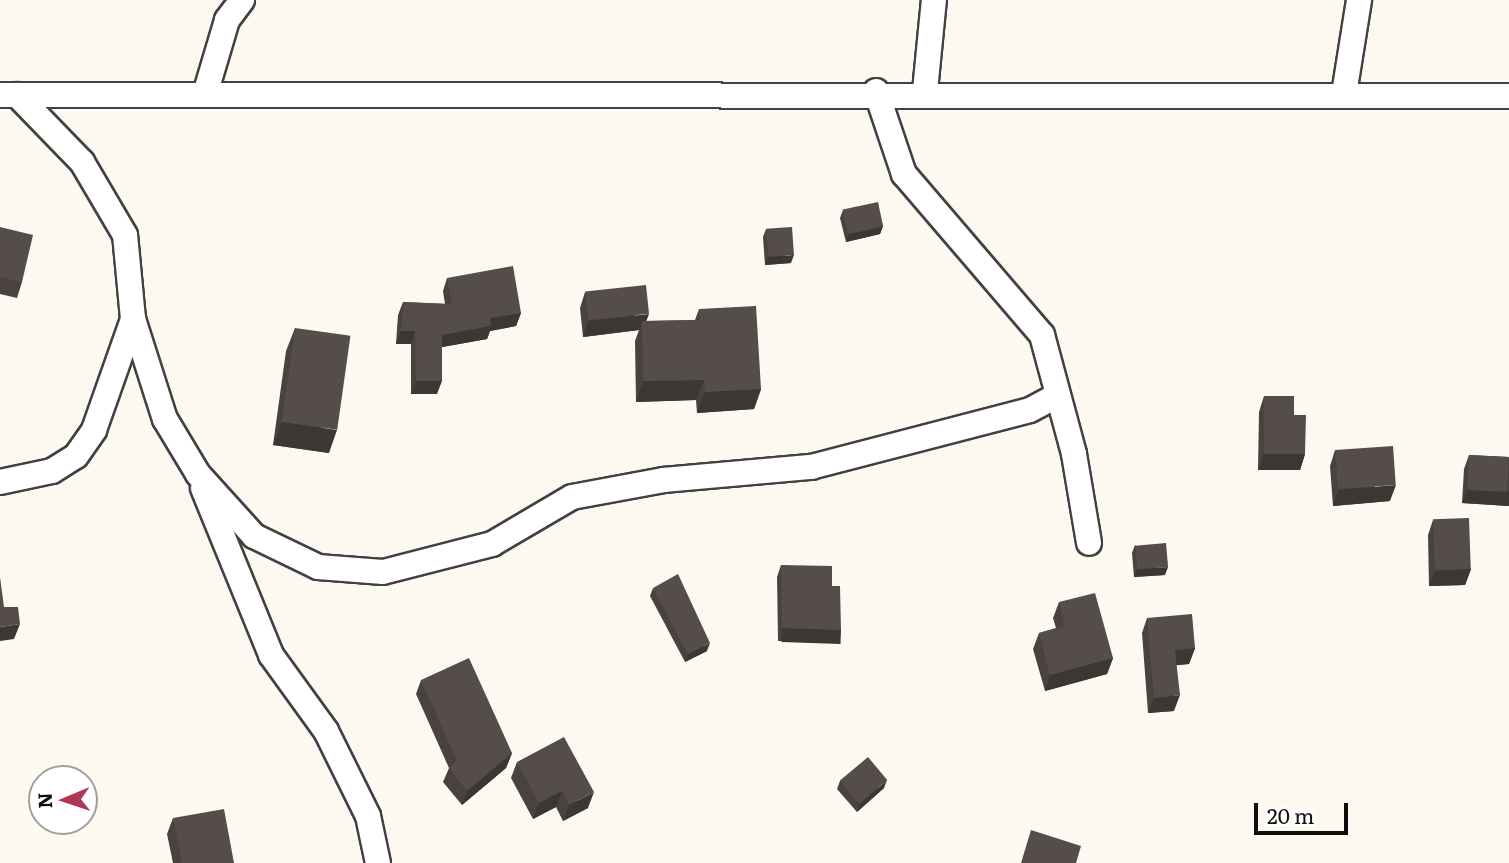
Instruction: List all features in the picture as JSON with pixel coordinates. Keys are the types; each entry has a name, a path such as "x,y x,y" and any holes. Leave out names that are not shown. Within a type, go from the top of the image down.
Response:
{"street":[{"path":"206,92 227,20 242,0"},
{"path":"925,91 934,0"},
{"path":"1344,94 1359,0"},
{"path":"876,91 905,174 1042,335 1089,543"},
{"path":"8,95 206,92 925,91 1509,96"},
{"path":"8,95 82,162 125,235 133,319 165,419 198,474 271,655 326,731 368,816 378,863"},
{"path":"0,482 52,471 76,456 94,430 133,319"},
{"path":"198,474 254,536 318,567 383,572 492,544 572,497 664,480 811,467 1030,410 1056,396"}],"building":[{"path":"878,202 883,226 848,234 843,209"},
{"path":"0,227 33,235 22,282 0,277"},
{"path":"792,227 794,255 768,257 766,229"},
{"path":"513,266 521,313 490,318 491,326 442,335 442,381 416,381 415,331 401,331 403,302 452,304 447,278"},
{"path":"646,285 649,314 588,320 585,291"},
{"path":"756,306 761,389 705,392 704,380 643,381 642,321 700,320 699,309"},
{"path":"295,328 350,336 337,430 282,422"},
{"path":"1264,396 1294,396 1294,415 1306,415 1305,454 1264,454"},
{"path":"1393,446 1396,485 1338,489 1335,450"},
{"path":"1469,455 1509,457 1507,492 1467,490"},
{"path":"1469,518 1471,569 1435,570 1433,519"},
{"path":"1166,543 1168,567 1137,570 1135,546"},
{"path":"781,565 832,566 832,586 840,586 841,630 782,628"},
{"path":"678,574 710,643 688,654 653,588"},
{"path":"0,577 4,607 18,607 20,624 0,627"},
{"path":"1095,593 1113,658 1050,675 1039,633 1065,626 1059,602"},
{"path":"1192,614 1195,648 1175,650 1180,695 1154,698 1147,618"},
{"path":"469,658 512,753 467,791 449,768 457,761 421,680"},
{"path":"564,737 594,792 569,805 562,791 539,803 517,762"},
{"path":"868,757 887,780 859,804 840,781"},
{"path":"224,809 234,863 182,863 173,818"},
{"path":"1031,830 1081,846 1076,863 1021,863"}]}
